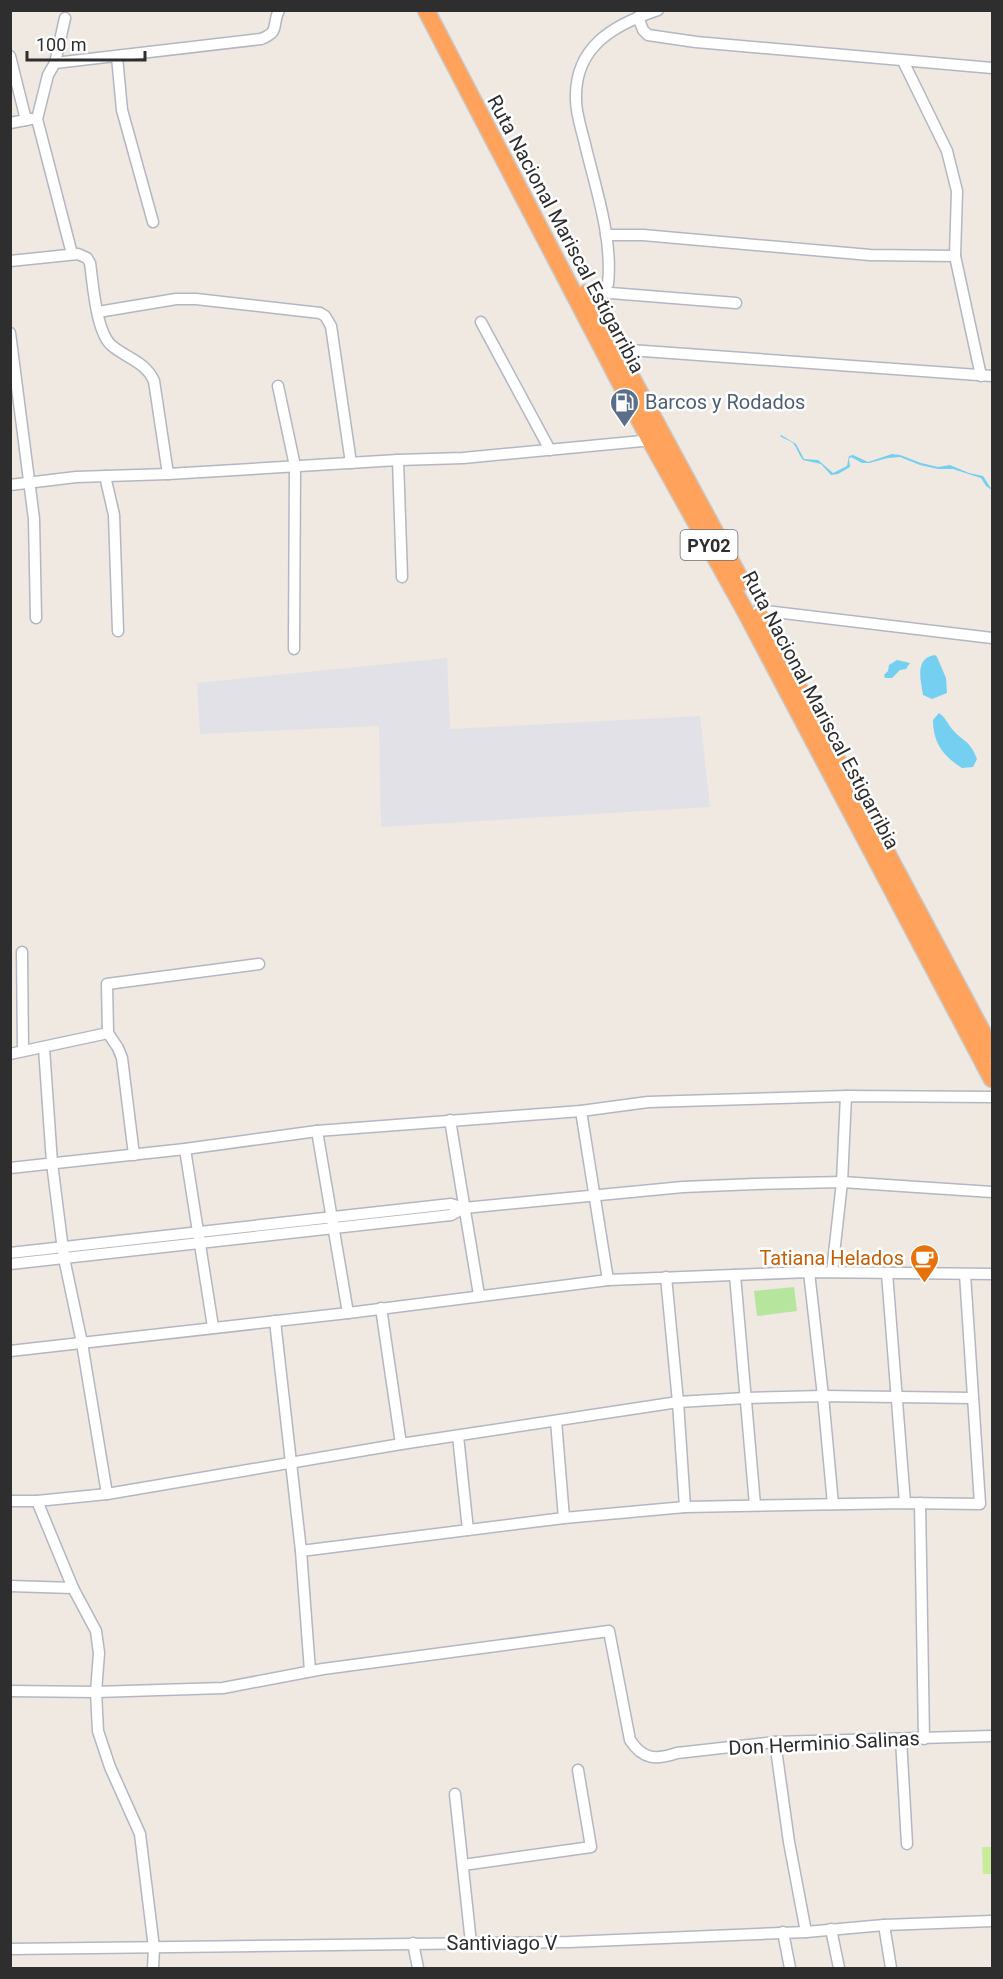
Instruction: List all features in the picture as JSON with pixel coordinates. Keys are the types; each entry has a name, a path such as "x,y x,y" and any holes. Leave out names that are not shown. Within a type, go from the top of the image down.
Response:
{"highway":[{"name":"Ruta Nacional Mariscal Estigarribia","path":"426,10 656,439 993,1080"},
{"name":"Ruta Nacional Mariscal Estigarribia","path":"438,10 594,296 656,439 758,610 986,1025 993,1050"}],"street":[{"path":"55,63 261,39 272,35 276,28 279,10"},
{"path":"594,296 608,284 610,268 606,235 576,102 576,85 579,73 595,45 615,28 658,10"},
{"path":"638,17 643,30 651,36 706,43 993,68"},
{"path":"32,119 48,75 55,63 65,18"},
{"path":"10,56 32,119 72,254"},
{"path":"117,57 122,110 153,222"},
{"path":"616,349 987,376 955,256 957,191 947,152 903,61"},
{"path":"10,123 32,119"},
{"path":"606,235 643,235 870,255 955,256"},
{"path":"10,261 72,254 83,256 90,263 105,338 150,372 154,381 168,474"},
{"path":"594,296 736,303"},
{"path":"98,312 176,299 196,299 320,313 325,316 331,326 351,463"},
{"path":"481,322 550,450"},
{"path":"10,333 31,482 36,618"},
{"path":"278,386 295,466 294,649"},
{"path":"10,485 76,477 463,458 656,439"},
{"path":"398,460 402,577"},
{"path":"105,476 114,515 118,631"},
{"path":"758,610 993,638"},
{"path":"22,952 22,1052"},
{"path":"134,1155 122,1059 108,1033 107,984 259,964"},
{"path":"10,1054 108,1033"},
{"path":"44,1047 52,1163 64,1253 82,1343 106,1494"},
{"path":"10,1168 185,1149 317,1131 581,1112 648,1102 846,1096 993,1097"},
{"path":"832,1272 842,1182 846,1096"},
{"path":"581,1112 608,1280"},
{"path":"450,1120 478,1295"},
{"path":"317,1131 348,1313"},
{"path":"185,1149 213,1327"},
{"path":"10,1264 64,1253 199,1239 451,1204 464,1208 684,1187 842,1182 993,1192"},
{"path":"10,1253 64,1253"},
{"path":"808,1272 833,1504"},
{"path":"10,1351 348,1313 608,1280 808,1272 993,1274"},
{"path":"887,1273 905,1503"},
{"path":"301,1551 564,1518 685,1507 980,1504 964,1274"},
{"path":"735,1275 755,1505"},
{"path":"666,1277 685,1507"},
{"path":"381,1308 401,1444"},
{"path":"10,1691 96,1692 223,1688 310,1671 301,1551 275,1321"},
{"path":"10,1501 37,1501 106,1494 401,1444 678,1402 823,1396 972,1398"},
{"path":"556,1421 564,1518"},
{"path":"458,1436 468,1530"},
{"path":"37,1501 74,1588 96,1631 99,1653 96,1692 98,1731 110,1767 140,1834 154,1948 153,1968"},
{"path":"920,1503 924,1739"},
{"path":"10,1586 74,1588"},
{"name":"Don Herminio Salinas","path":"310,1671 609,1631 630,1740 638,1751 651,1757 775,1742 993,1737"},
{"path":"901,1739 908,1844"},
{"path":"775,1742 789,1842 806,1932"},
{"path":"463,1865 591,1847 578,1770"},
{"path":"456,1794 471,1942"},
{"name":"Santiviago V","path":"10,1949 569,1942 806,1932 884,1924 993,1921"},
{"path":"884,1924 891,1968"},
{"path":"831,1929 839,1968"},
{"path":"783,1932 790,1968"},
{"path":"413,1943 418,1968"}],"shaded area":[{"path":"447,658 450,729 700,716 710,807 381,827 379,726 200,734 197,683"}],"green space":[{"path":"794,1287 797,1311 757,1316 754,1291"},
{"path":"982,1847 992,1847 992,1874 983,1874"}],"water":[{"path":"781,435 796,444 804,459 818,460 833,473 847,466 849,456 853,455 868,462 892,454 938,467 950,465 983,476 992,490 981,478 953,469 938,469 920,465 900,457 862,463 851,457 850,467 831,475 821,464 803,460 793,443"},
{"path":"935,655 946,678 947,693 932,699 923,695 920,670 924,660"},
{"path":"897,660 910,663 906,669 900,670 892,678 885,678 884,675 889,665"},
{"path":"939,713 972,748 977,759 973,767 962,768 949,759 940,748 933,728 933,720"}],"place":[{"name":"Barcos y Rodados","path":"624,428"},
{"name":"Tatiana Helados","path":"925,1284"}]}
